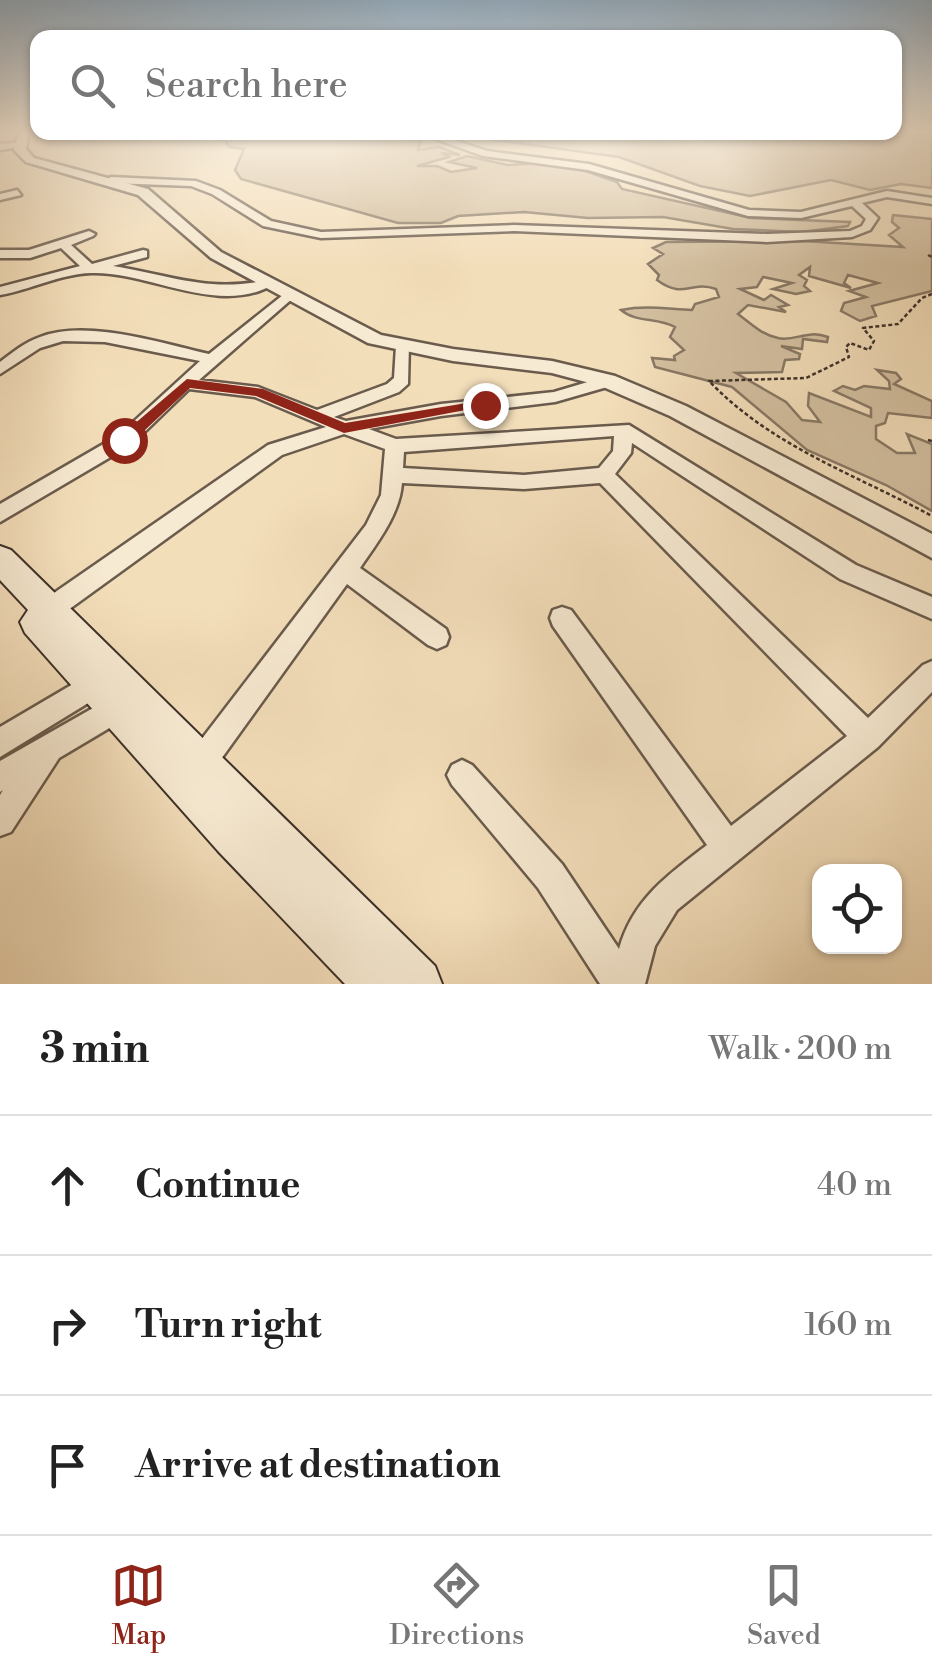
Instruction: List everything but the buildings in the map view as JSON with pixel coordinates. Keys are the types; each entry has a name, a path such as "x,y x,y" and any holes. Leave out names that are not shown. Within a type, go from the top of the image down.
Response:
{"main road":[{"path":"0,559 50,610 113,692 379,984"},
{"path":"0,586 113,692 201,763 261,830 417,984"}],"street":[{"path":"95,176 143,192 202,245 330,319 404,346 552,367 608,381 678,411 932,548"},
{"path":"620,176 748,213 800,215 887,194 932,201"},
{"path":"112,180 192,183 216,192 267,224 321,235 514,228 711,238 821,236 866,228 872,218 856,203"},
{"path":"0,197 17,193"},
{"path":"0,254 30,254 89,234"},
{"path":"63,244 90,269 226,293 267,284"},
{"path":"0,291 143,254"},
{"path":"0,514 113,448 288,295"},
{"path":"0,369 52,338 127,341 212,359"},
{"path":"317,417 393,388 402,380 404,346"},
{"path":"50,610 275,450 344,428 441,410 555,398 608,381"},
{"path":"187,384 258,392 395,446 623,428 848,572 932,608"},
{"path":"394,476 524,482 604,475 622,453 623,428"},
{"path":"201,763 348,572 384,515 394,476 395,446"},
{"path":"604,475 868,737"},
{"path":"348,572 436,637"},
{"path":"562,618 728,848"},
{"path":"624,984 639,940 665,898 868,737 932,674"},
{"path":"0,743 113,692"},
{"path":"0,777 52,745 113,692"},
{"path":"0,820 52,745"},
{"path":"462,776 550,876 624,984"}],"path":[{"path":"932,294 922,298 917,311 896,327 878,332 863,328 874,341 869,350 850,343 846,347 849,357 806,378 709,381 728,403 765,427 834,468 932,516"}],"shaded area":[{"path":"239,176 599,176 617,182 622,189 751,218 850,222 848,226 802,232 733,229 663,217 588,218 524,212 458,216 441,223 398,223"},
{"path":"672,176 932,176 932,188 901,184 870,190 831,180 750,196"},
{"path":"893,215 932,219 932,291 872,306 876,316 860,321 841,311 844,303 866,297 849,291 878,283 848,275 844,283 851,288 809,276 810,267 799,275 807,280 804,286 810,291 796,294 773,289 792,283 763,277 757,287 740,289 764,300 771,295 788,305 779,307 786,312 748,305 738,314 772,336 784,339 821,335 828,337 827,342 803,339 802,349 781,346 800,354 799,359 785,360 782,372 736,373 786,402 802,420 820,422 808,406 809,393 871,417 871,408 834,391 843,386 855,390 864,386 890,389 889,381 877,370 896,373 901,379 894,384 932,401 932,418 888,413 885,423 876,426 876,439 897,453 915,453 907,434 932,444 932,511 886,485 807,450 732,387 655,367 652,358 675,360 674,356 684,350 670,337 675,327 633,317 621,310 692,310 695,304 719,297 716,289 674,289 657,280 659,275 648,264 663,254 653,248 666,242 803,241 903,247 889,235 899,228 892,222"}],"route":[{"path":"124,440 187,384 258,392 344,428 485,405"}]}
